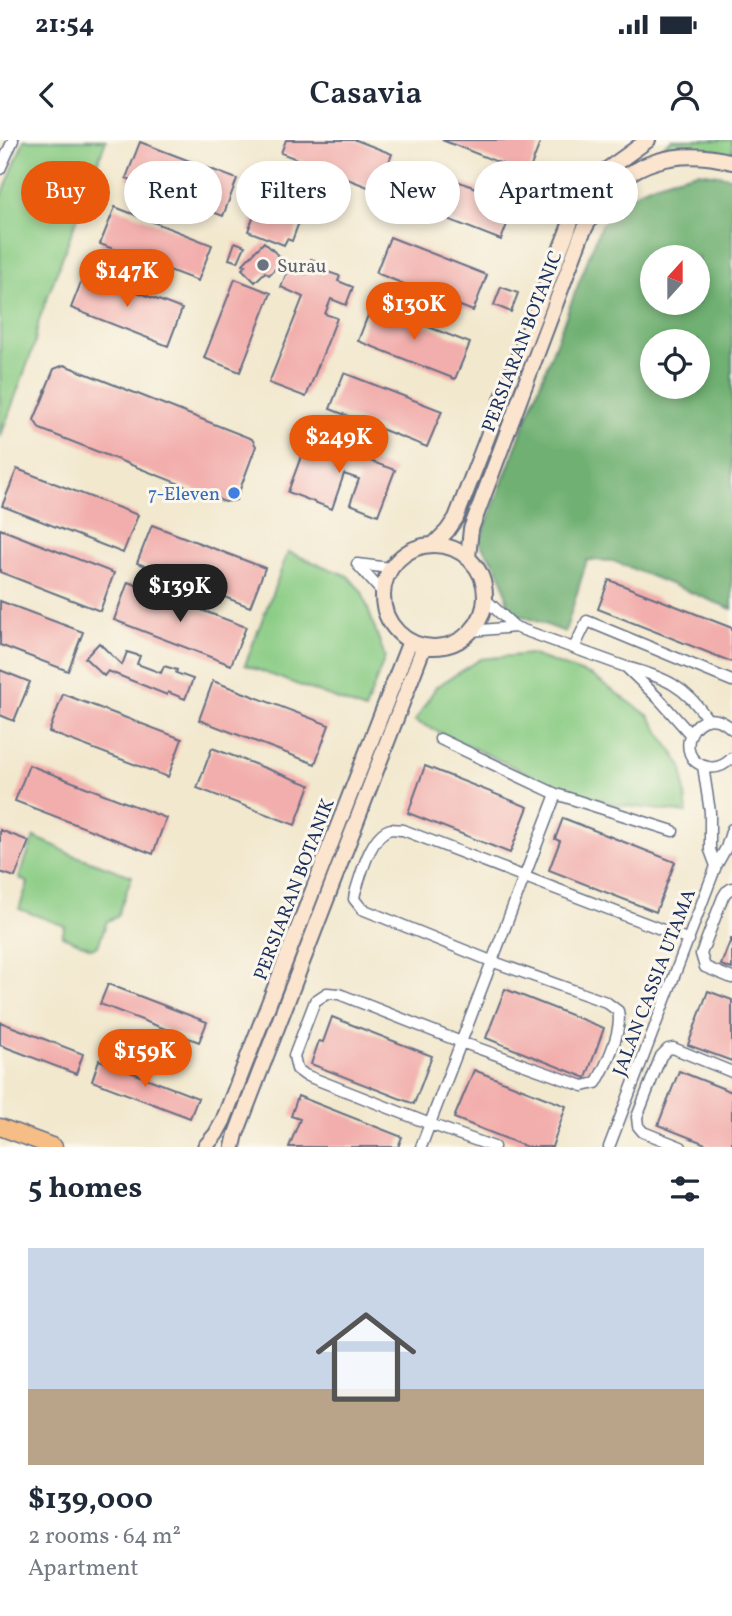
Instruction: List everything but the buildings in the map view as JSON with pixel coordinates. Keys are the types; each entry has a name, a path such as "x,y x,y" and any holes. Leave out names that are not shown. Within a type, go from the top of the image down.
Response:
{"main road":[{"name":"PERSIARAN BOTANIC","path":"434,544 456,518 576,209 605,172 648,140"},
{"name":"PERSIARAN BOTANIC","path":"467,557 471,529 581,236 597,206 610,190 632,172 653,162 694,155 732,162"},
{"path":"434,544 458,550 467,557 478,569 484,584 485,600 478,622 463,638 445,646 424,646 410,641 398,632 389,621 382,592 390,568 399,558 421,546 434,544"},
{"name":"PERSIARAN BOTANIK","path":"205,1147 223,1121 410,641"},
{"path":"233,1147 424,646"},
{"path":"0,1127 54,1147"}],"street":[{"path":"0,169 12,140"},
{"path":"382,592 357,564 390,568"},
{"path":"485,600 515,627 648,673 680,689 697,703 708,720"},
{"path":"574,648 587,621 732,681"},
{"path":"471,631 515,627"},
{"path":"626,667 690,734"},
{"path":"732,729 717,720 701,722 690,734 688,746 693,758 703,766 719,767 732,758"},
{"path":"440,739 556,794 673,831"},
{"path":"703,766 710,812 710,850 716,866"},
{"path":"421,1147 556,794"},
{"path":"494,1147 305,1075 297,1069 294,1056 315,1001 327,993 339,994 583,1086 596,1083 602,1074 620,1026 618,1011 606,1002 491,961 358,906 354,899 355,893 372,845 380,835 389,829 403,830 689,940"},
{"name":"JALAN CASSIA UTAMA","path":"609,1147 732,829"},
{"path":"732,888 726,891 702,948 705,967 732,978"},
{"path":"681,1147 643,1132 638,1126 637,1117 661,1056 673,1048 732,1072"}],"green space":[{"path":"24,140 106,140 98,161 21,161 21,224 75,224 0,438 0,201"},
{"path":"672,140 732,140 732,154 684,148 649,156"},
{"path":"698,172 732,177 732,609 613,561 587,560 565,632 509,611 504,584 496,565 479,543 601,225 638,224 638,192"},
{"path":"288,552 348,576 362,592 385,657 365,710 245,665"},
{"path":"530,654 592,676 649,716 682,767 687,813 612,804 557,787 415,721 436,687 481,659"},
{"path":"34,837 65,852 132,876 117,917 107,921 98,946 91,948 62,936 65,926 19,909 28,883 19,878"}],"place":[{"name":"Surau","path":"263,265"},
{"name":"7-Eleven","path":"234,493"}]}
